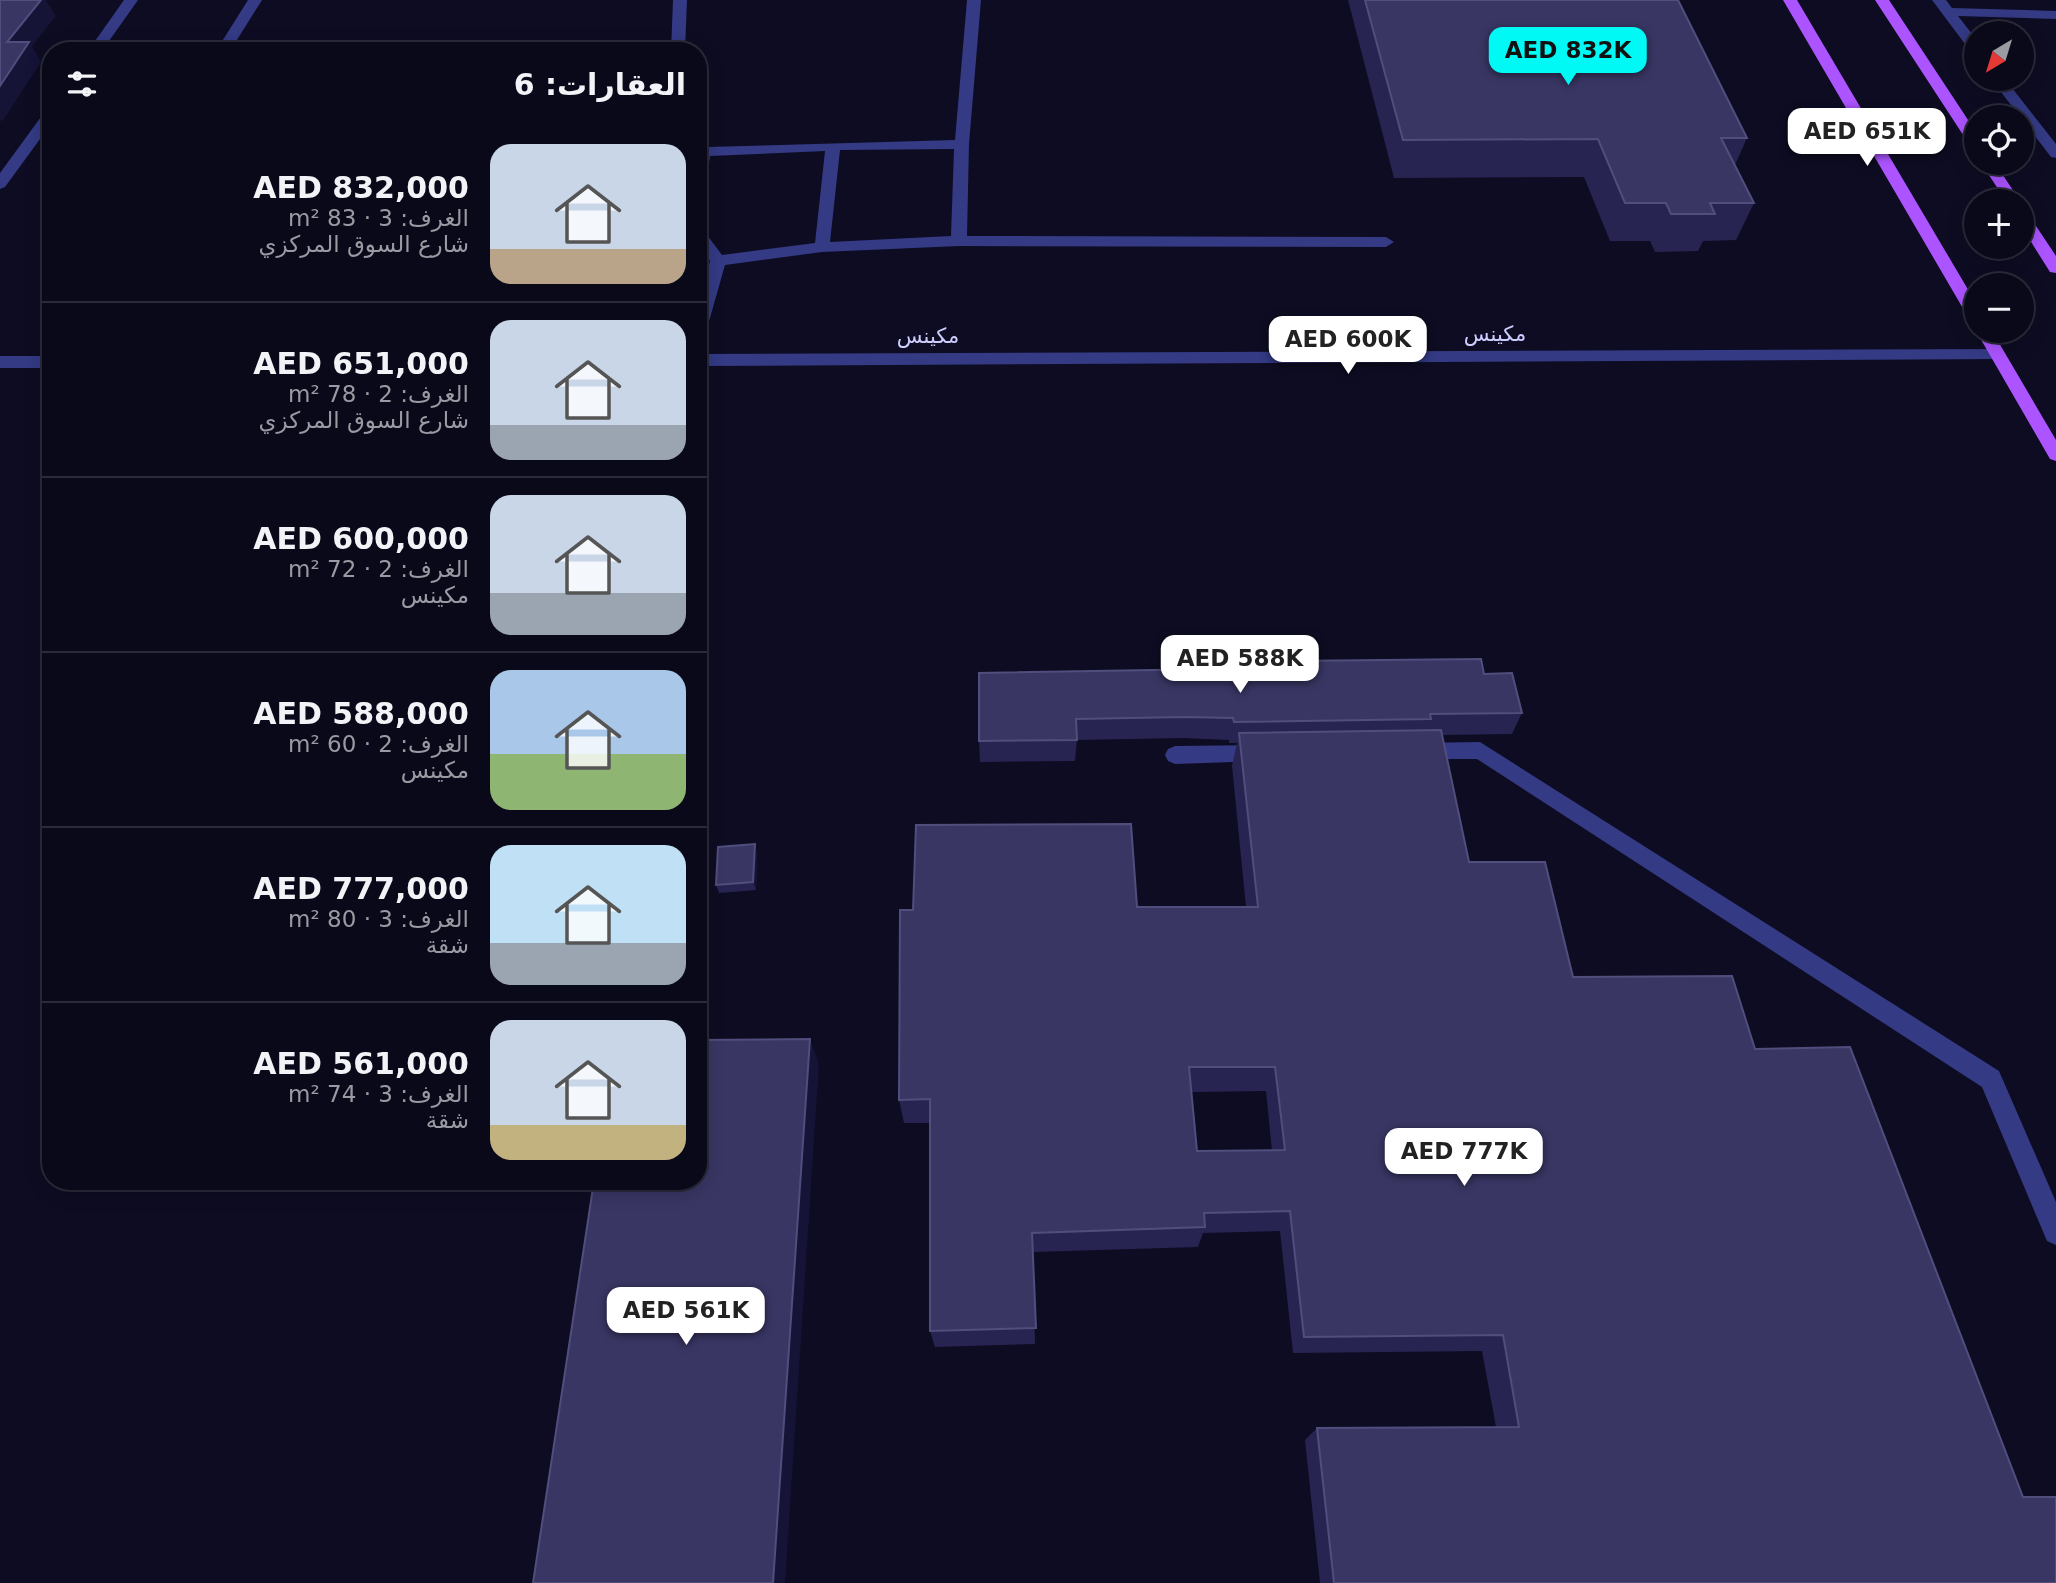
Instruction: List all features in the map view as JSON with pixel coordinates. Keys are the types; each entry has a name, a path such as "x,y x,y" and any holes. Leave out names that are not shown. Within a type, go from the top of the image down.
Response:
{"main road":[{"path":"1790,0 1964,297"},
{"path":"1882,0 1964,126"},
{"path":"2034,234 2056,268"},
{"path":"1991,343 2056,455"}],"street":[{"path":"101,42 131,0"},
{"path":"229,42 255,0"},
{"path":"678,42 680,0"},
{"path":"959,240 962,144 974,0"},
{"path":"1939,0 1964,34"},
{"path":"1947,12 2056,15"},
{"path":"2007,91 2056,154"},
{"path":"0,184 42,126"},
{"path":"707,148 962,144"},
{"path":"822,247 833,146"},
{"path":"718,261 822,247 959,240 1386,242"},
{"path":"707,246 718,261"},
{"path":"707,300 718,261"},
{"name":"مكينس","path":"707,360 1998,355"},
{"path":"0,362 42,362"},
{"path":"1396,752 1480,750 1991,1079 2056,1232"},
{"path":"1174,755 1286,753"}],"building":[{"path":"0,0 41,0 7,42 29,42 0,86"},
{"path":"1365,0 1678,0 1747,138 1721,138 1754,203 1710,203 1715,214 1671,214 1666,203 1625,203 1598,139 1403,140"},
{"path":"1481,659 1484,674 1512,673 1522,713 1430,714 1431,719 1234,722 1233,718 1185,717 1076,719 1077,740 979,741 979,673 1214,669 1214,666 1287,667 1286,661"},
{"path":"1441,730 1469,862 1545,862 1573,977 1732,976 1755,1049 1850,1047 2023,1497 2056,1497 2056,1583 1334,1583 1317,1428 1519,1427 1503,1335 1304,1337 1290,1211 1204,1213 1205,1227 1032,1233 1036,1328 930,1331 930,1099 899,1100 900,910 913,910 916,825 1131,824 1137,907 1258,907 1239,733","holes":["1189,1067 1275,1067 1285,1150 1197,1151"]},
{"path":"755,844 753,882 716,885 718,847"},
{"path":"810,1039 773,1583 533,1583 593,1190 707,1190 707,1040"}]}
